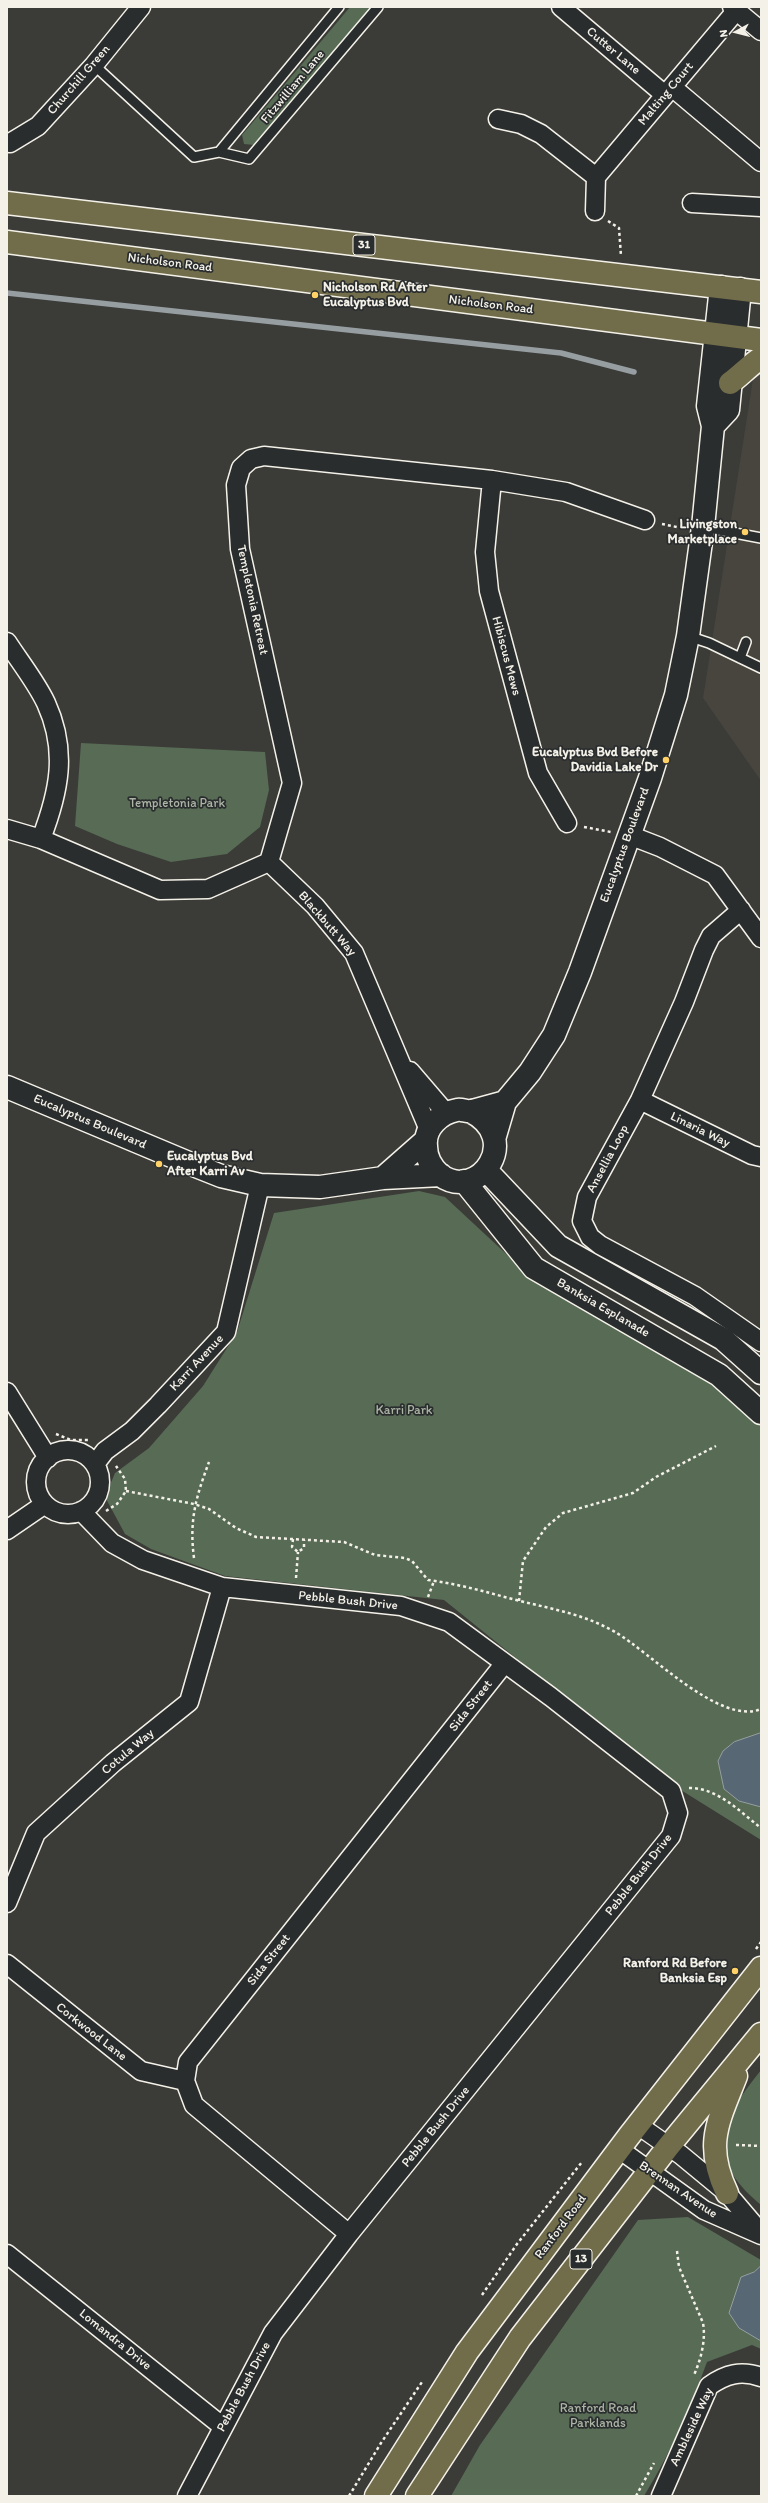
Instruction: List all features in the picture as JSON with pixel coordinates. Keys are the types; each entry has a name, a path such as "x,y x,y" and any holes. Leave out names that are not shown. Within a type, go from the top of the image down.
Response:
{"main road":[{"name":"31","path":"7,203 741,289"},
{"name":"Nicholson Road","path":"7,242 761,340"},
{"path":"730,383 749,370 752,362 761,358"},
{"name":"Ranford Road","path":"376,2496 467,2352 619,2149 761,1968"},
{"name":"13","path":"417,2496 520,2338 668,2147 761,2034"},
{"path":"727,2193 722,2183 713,2145 715,2134 743,2056"}],"street":[{"name":"Churchill Green","path":"10,143 38,126 94,64 141,7"},
{"name":"Cutter Lane","path":"561,7 761,162"},
{"name":"Malting Court","path":"596,178 734,9"},
{"path":"734,9 761,31"},
{"path":"498,119 521,124 541,134 596,178 595,211"},
{"path":"692,203 761,207"},
{"name":"Eucalyptus Boulevard","path":"486,1170 493,1160 496,1148 495,1136 505,1102 530,1072 554,1035 580,972 665,733 676,695 688,636 696,528 713,426 708,406 724,335 741,289"},
{"name":"Eucalyptus Boulevard","path":"713,426 728,410 730,383 724,335"},
{"name":"Templetonia Retreat","path":"269,862 292,783 240,549 236,485 241,468 251,459 264,456 492,480 566,492 645,520"},
{"name":"Hibiscus Mews","path":"492,480 485,552 489,591 538,773 567,823"},
{"path":"7,642 46,703 60,752 55,803 41,839"},
{"path":"7,829 41,839 160,890 208,889 269,862"},
{"path":"629,835 660,847 715,875 761,938"},
{"name":"Blackbutt Way","path":"269,862 315,906 354,952 401,1060 427,1136"},
{"name":"Ansellia Loop","path":"741,910 711,936 684,1002 640,1100 587,1197 583,1216 585,1229 600,1245 695,1296 761,1342"},
{"name":"Blackbutt Way","path":"401,1060 446,1113"},
{"name":"Eucalyptus Boulevard","path":"7,1087 221,1176 260,1185 320,1187 383,1178 441,1175 452,1180 464,1181"},
{"name":"Linaria Way","path":"640,1100 752,1155 761,1156"},
{"path":"383,1178 427,1136 436,1120 446,1113 458,1110 470,1111 505,1102"},
{"path":"470,1111 481,1116 489,1125 495,1136"},
{"path":"427,1136 426,1154 431,1165 441,1175"},
{"path":"464,1181 476,1177 486,1170 558,1246 723,1339 761,1373"},
{"name":"Banksia Esplanade","path":"464,1181 534,1268 719,1375 761,1414"},
{"name":"Karri Avenue","path":"95,1464 105,1451 132,1431 158,1405 226,1332 260,1185"},
{"path":"7,1392 48,1458"},
{"path":"78,1451 95,1464 99,1474 98,1491 90,1505 81,1511 62,1513 45,1504 39,1495 36,1485 41,1465 48,1458 57,1452 78,1451"},
{"path":"7,1530 45,1504"},
{"name":"Pebble Bush Drive","path":"81,1511 112,1543 143,1560 222,1587 401,1606 449,1622 504,1664 551,1697 671,1791 678,1813 671,1836 349,2234 273,2333 222,2426 188,2496"},
{"name":"Cotula Way","path":"7,1904 36,1833 113,1763 188,1702 222,1587"},
{"name":"Sida Street","path":"349,2234 194,2106 185,2081 188,2062 504,1664"},
{"name":"Corkwood Lane","path":"7,1964 141,2071 185,2081"},
{"name":"Brennan Avenue","path":"638,2125 727,2193 761,2234"},
{"name":"Brennan Avenue","path":"619,2149 717,2217 761,2234"},
{"name":"Lomandra Drive","path":"7,2254 222,2426"},
{"name":"Ambleside Way","path":"661,2496 709,2386 725,2375 748,2372 761,2377"}],"lane":[{"name":"Fitzwilliam Lane","path":"219,152 339,7"},
{"name":"Fitzwilliam Lane","path":"94,64 194,157 219,152 249,159 378,7"},
{"path":"696,528 761,538"},
{"path":"688,636 761,668"},
{"path":"740,658 746,642"}],"path":[{"path":"595,211 619,228 621,260"},
{"path":"645,520 696,528"},
{"path":"567,823 629,835"},
{"path":"519,1600 524,1561 546,1527 563,1513 633,1493 656,1477 716,1446"},
{"path":"198,1578 191,1536 194,1504 209,1462"},
{"path":"107,1510 117,1504 126,1491 125,1479 120,1471"},
{"path":"126,1491 194,1504 209,1509 236,1528 256,1537 344,1542 376,1554 405,1558 412,1561 423,1576 434,1580 456,1583 575,1614 616,1632 683,1683 729,1709 739,1712 761,1709"},
{"path":"293,1540 292,1547 298,1552"},
{"path":"298,1552 304,1548 304,1540"},
{"path":"298,1552 298,1561"},
{"path":"431,1590 434,1580"},
{"path":"671,1791 690,1788 708,1790 720,1796 761,1828"},
{"path":"739,2145 761,2146"},
{"path":"677,2251 679,2267 704,2323 705,2332 699,2362"}],"shaded area":[{"name":"Livingston Marketplace","path":"755,366 761,367 761,781 703,698"}],"green space":[{"path":"350,7 371,7 254,145 244,144 242,135"},
{"name":"Templetonia Park","path":"81,743 265,752 269,790 260,827 227,854 171,862 117,844 75,826"},
{"name":"Karri Park","path":"419,1191 445,1197 530,1276 702,1371 761,1420 761,1840 676,1787 444,1600 225,1576 151,1549 125,1534 105,1497 115,1473 149,1448 203,1386 237,1332 274,1213"},
{"path":"761,2070 761,2205 742,2187 730,2170 724,2154 723,2139 727,2123 735,2106"},
{"name":"Ranford Road Parklands","path":"688,2217 761,2260 761,2349 752,2345 707,2362 679,2431 644,2496 451,2496 480,2445 638,2220"}],"water":[{"path":"761,1733 761,1807 739,1801 724,1789 718,1761 723,1751 734,1742"},
{"path":"761,2266 761,2341 739,2328 729,2313 741,2277 754,2272"}],"waterway":[{"path":"7,293 561,353 634,372"}],"place":[{"name":"Nicholson Rd After Eucalyptus Bvd","path":"315,295"},
{"name":"Livingston Marketplace","path":"745,532"},
{"name":"Eucalyptus Bvd Before Davidia Lake Dr","path":"666,760"},
{"name":"Eucalyptus Bvd After Karri Av","path":"159,1164"},
{"name":"Ranford Rd Before Banksia Esp","path":"735,1971"}]}
